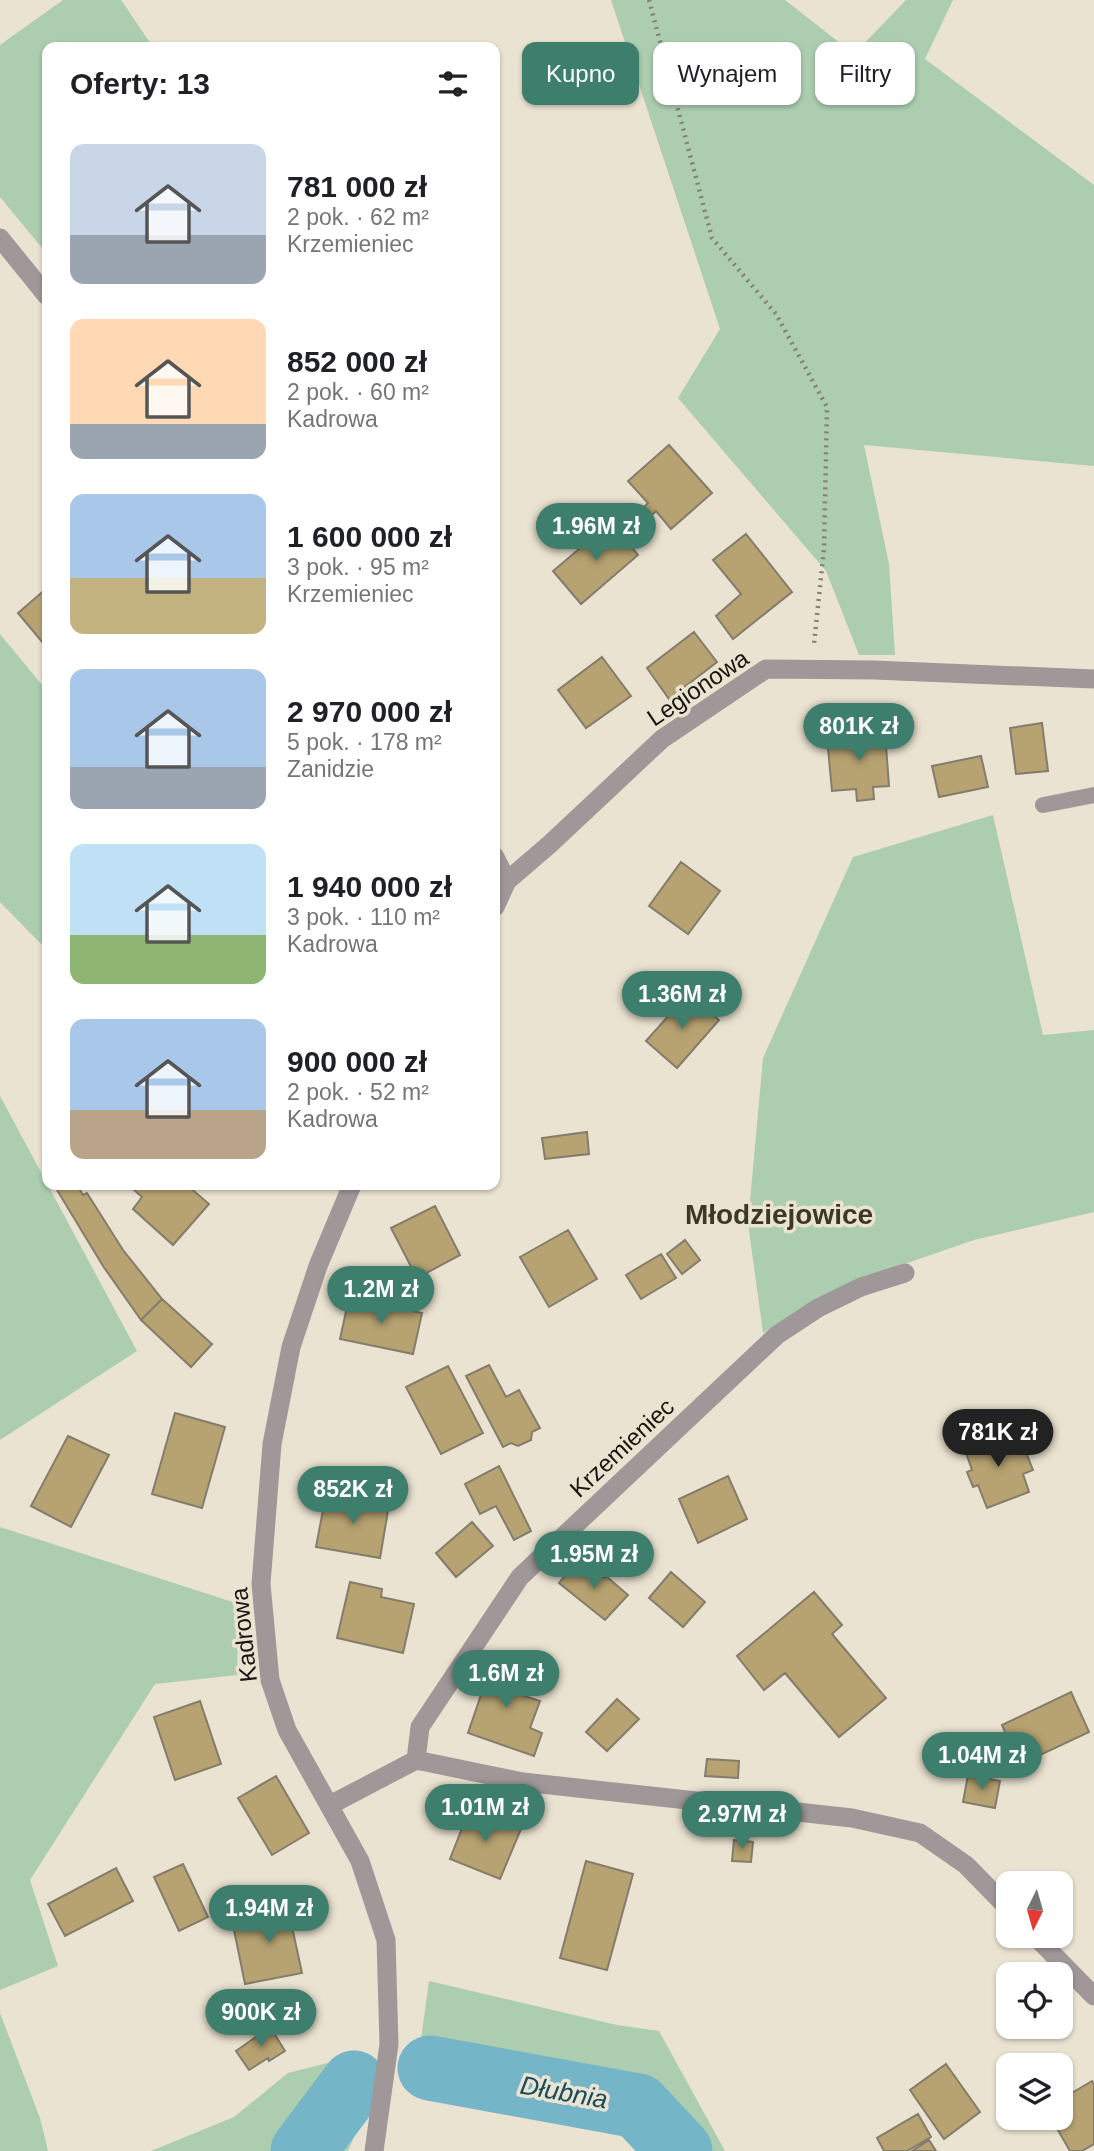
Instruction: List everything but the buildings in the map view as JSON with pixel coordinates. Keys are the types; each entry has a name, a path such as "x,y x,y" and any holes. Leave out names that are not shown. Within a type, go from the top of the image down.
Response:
{"street":[{"path":"0,238 42,290"},
{"name":"Legionowa","path":"506,881 550,844 662,739 766,669 874,670 1094,679"},
{"path":"500,868 506,881 500,895"},
{"name":"Kadrowa","path":"350,1190 318,1266 291,1347 272,1444 261,1584 270,1681 287,1730 360,1861 386,1940 389,2044 374,2151"},
{"name":"Krzemieniec","path":"416,1760 420,1727 520,1577 777,1335 818,1308 861,1287 905,1273"},
{"path":"330,1805 416,1760 523,1782 852,1818 920,1833 966,1865 996,1896"},
{"path":"1047,1948 1094,1996"}],"lane":[{"path":"1043,805 1094,795"}],"path":[{"path":"649,0 712,238 776,314 827,407 824,549 811,670"}],"green space":[{"path":"63,0 121,0 150,42 42,42 42,248 0,197 0,45"},
{"path":"611,0 785,0 839,42 815,42 815,105 915,105 915,42 866,42 906,0 953,0 925,59 1094,185 1094,466 864,445 889,564 895,655 859,655 826,571 678,398 720,329 639,85 639,42 625,42"},
{"path":"0,634 42,685 42,943 0,902"},
{"path":"993,815 1043,1035 1094,1030 1094,1212 974,1240 870,1276 813,1302 763,1333 748,1223 763,1058 853,857"},
{"path":"0,1096 42,1174 42,1190 51,1190 137,1351 0,1440"},
{"path":"0,1527 239,1604 237,1675 155,1684 30,1880 58,1966 0,1990"},
{"path":"429,1981 617,2025 659,2031 725,2151 644,2151 604,2125 546,2106 420,2095 421,2039"},
{"path":"0,2013 40,2118 48,2151 0,2151"},
{"path":"363,2054 364,2114 348,2151 151,2151 234,2117 288,2073"}],"waterway":[{"name":"Dłubnia","path":"430,2068 638,2106 680,2151"},
{"name":"Dłubnia","path":"303,2151 354,2083"}],"district":[{"name":"Młodziejowice","path":"779,1214"}]}
